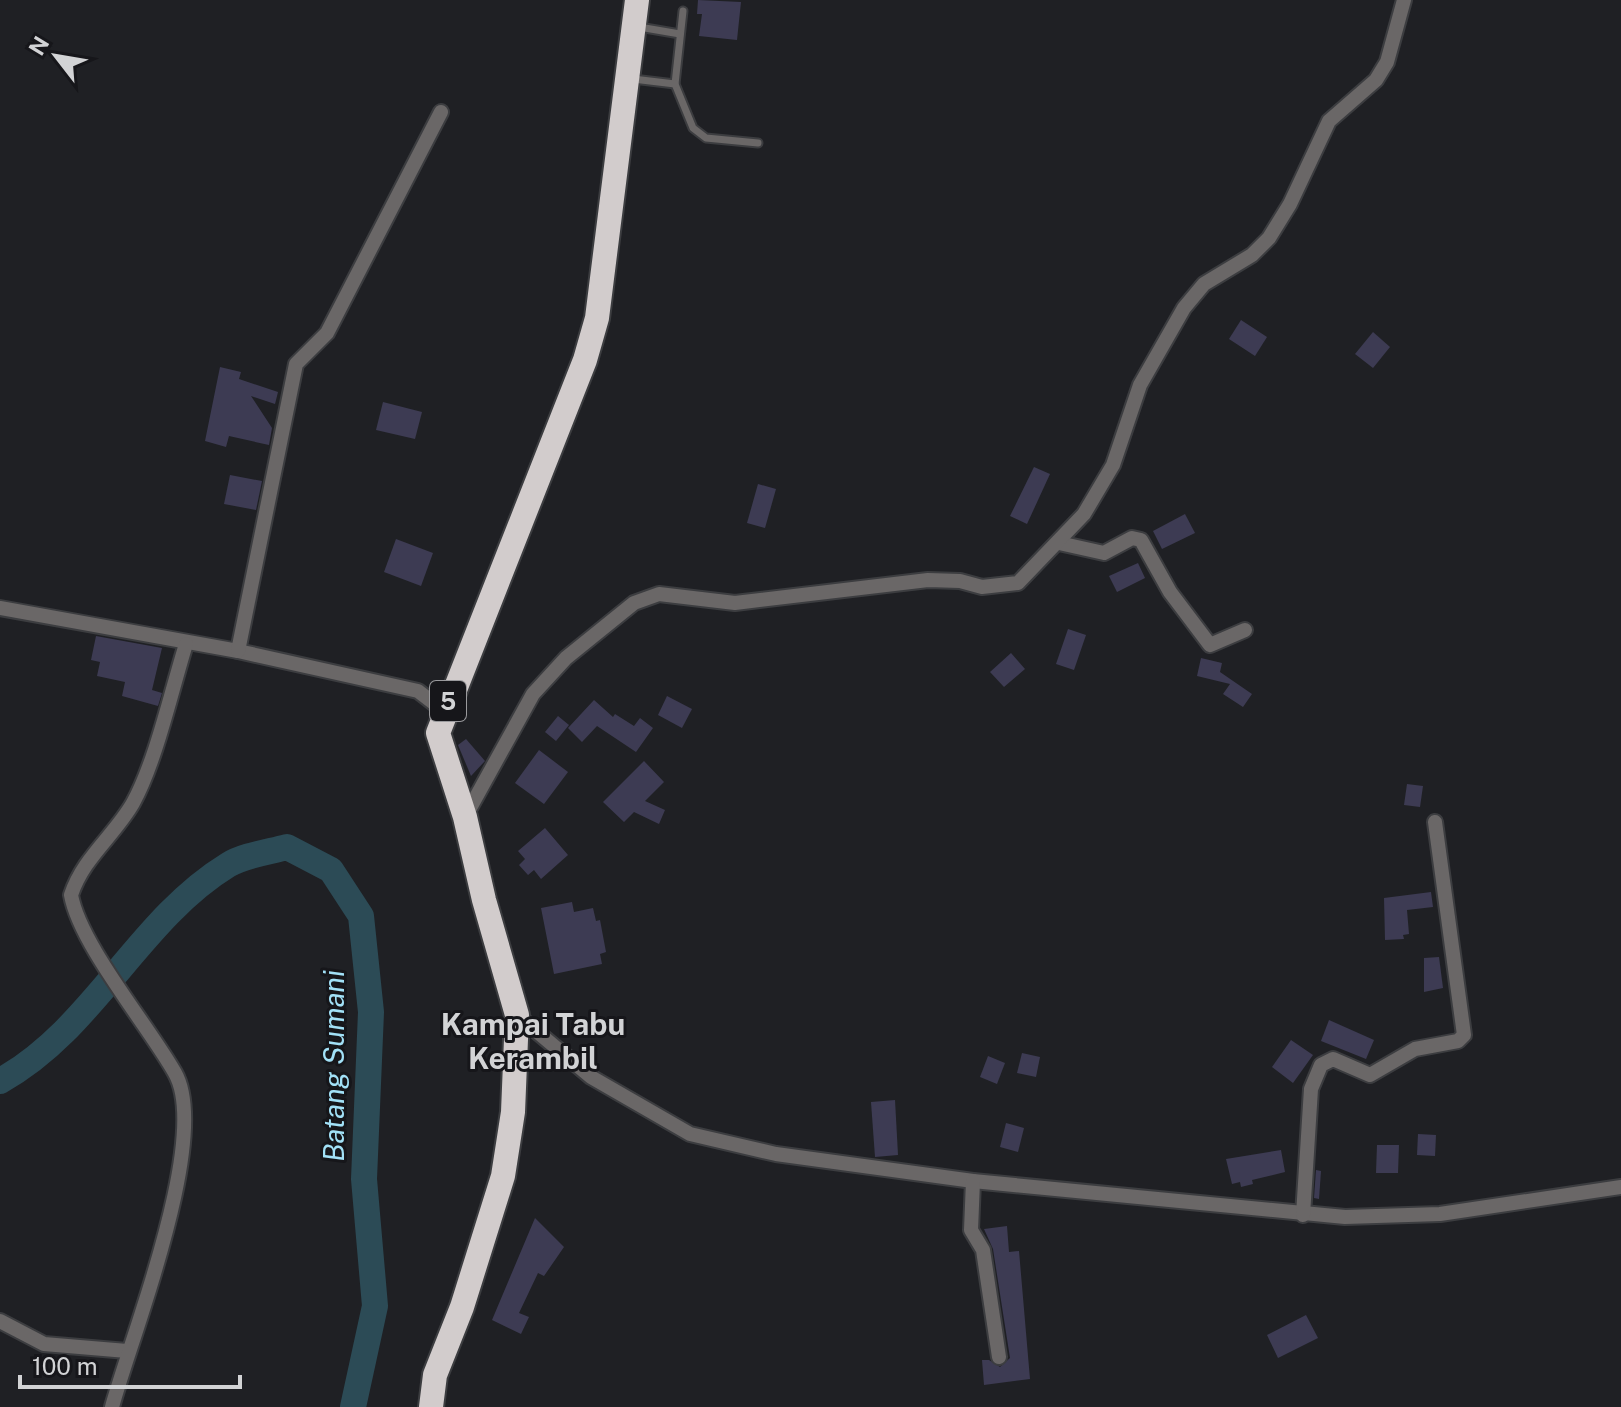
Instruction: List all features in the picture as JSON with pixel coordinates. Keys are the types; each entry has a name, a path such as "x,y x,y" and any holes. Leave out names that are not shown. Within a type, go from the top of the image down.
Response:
{"highway":[{"name":"5","path":"431,1407 435,1375 462,1307 503,1176 513,1112 517,1015 484,900 465,817 438,733 444,711 589,346 597,318 637,0"}],"street":[{"path":"465,817 533,694 566,658 634,603 659,594 735,603 928,580 998,588 1018,583 1084,514 1109,474 1140,385 1184,308 1204,284 1252,255 1269,238 1290,204 1329,121 1376,80 1387,62 1404,0"},
{"path":"238,651 296,364 327,333 441,112"},
{"path":"1059,543 1104,553 1132,538 1141,540 1170,592 1201,628 1206,643 1210,645 1245,630"},
{"path":"0,608 238,651 418,691 444,711"},
{"path":"112,1407 160,1251 185,1128 181,1085 99,955 71,895 85,864 126,814 140,788 186,644"},
{"path":"1303,1215 1311,1089 1321,1065 1333,1059 1370,1075 1415,1049 1458,1041 1464,1035 1435,822"},
{"path":"517,1015 591,1077 690,1134 776,1154 973,1181 1303,1215 1389,1218 1440,1214 1621,1187"},
{"path":"973,1181 971,1230 983,1250 999,1357"},
{"path":"0,1321 44,1344 127,1351"}],"lane":[{"path":"683,11 675,84 693,128 700,136 758,143"},
{"path":"634,27 680,34"},
{"path":"628,78 675,84"}],"building":[{"path":"698,0 741,2 737,40 699,36 702,14 697,14"},
{"path":"1241,320 1267,337 1255,356 1229,339"},
{"path":"1373,332 1390,347 1373,368 1355,354"},
{"path":"220,367 241,372 239,379 278,392 275,404 251,396 272,428 269,445 229,436 226,447 205,441"},
{"path":"383,402 422,412 415,439 376,430"},
{"path":"1034,467 1050,474 1027,524 1010,516"},
{"path":"230,475 262,481 256,510 224,504"},
{"path":"758,484 776,489 765,528 747,523"},
{"path":"1185,514 1195,533 1162,549 1153,531"},
{"path":"396,539 433,553 421,586 384,572"},
{"path":"1138,563 1145,578 1117,592 1109,576"},
{"path":"1068,629 1086,635 1074,670 1056,664"},
{"path":"96,636 162,648 152,690 162,693 158,706 122,696 125,682 97,676 100,662 91,660"},
{"path":"1011,653 1025,669 1004,687 990,672"},
{"path":"1201,658 1222,663 1220,672 1252,694 1243,707 1223,694 1230,684 1197,676"},
{"path":"667,696 692,709 682,728 658,715"},
{"path":"594,700 613,717 615,714 634,726 640,718 653,728 636,752 597,726 582,742 568,728"},
{"path":"558,716 569,725 556,741 545,732"},
{"path":"466,739 485,761 471,776 458,745"},
{"path":"539,750 568,772 544,804 515,783"},
{"path":"644,761 664,782 645,801 665,810 659,824 634,812 624,822 603,802"},
{"path":"1407,784 1423,786 1420,807 1404,805"},
{"path":"545,828 568,855 541,879 534,870 528,875 519,865 525,859 518,851"},
{"path":"1431,892 1433,907 1407,910 1409,934 1403,935 1404,939 1385,940 1384,898"},
{"path":"572,902 574,912 593,908 596,921 600,920 606,952 600,954 602,964 554,974 541,908"},
{"path":"1439,957 1443,988 1424,992 1424,958"},
{"path":"1329,1020 1374,1040 1366,1059 1321,1041"},
{"path":"1291,1040 1313,1055 1293,1083 1272,1067"},
{"path":"1022,1053 1040,1057 1036,1077 1017,1073"},
{"path":"988,1056 1005,1063 997,1084 980,1077"},
{"path":"895,1100 898,1155 875,1157 871,1102"},
{"path":"1006,1123 1024,1128 1018,1152 1000,1147"},
{"path":"1418,1134 1436,1135 1435,1156 1417,1155"},
{"path":"1377,1145 1399,1145 1398,1173 1376,1173"},
{"path":"1281,1150 1285,1172 1252,1180 1253,1184 1241,1187 1240,1182 1232,1184 1226,1159"},
{"path":"1316,1170 1321,1171 1319,1199 1314,1198"},
{"path":"535,1218 564,1247 544,1276 538,1273 519,1313 529,1317 521,1334 492,1320"},
{"path":"1007,1226 1009,1252 1019,1251 1030,1379 984,1385 982,1360 989,1360 1000,1367 1010,1358 993,1249 984,1229"},
{"path":"1306,1315 1318,1338 1278,1358 1267,1335"}],"waterway":[{"name":"Batang Sumani","path":"0,1081 33,1059 62,1033 167,915 196,888 228,865 249,856 287,847 331,870 361,916 371,1012 364,1179 375,1306 353,1407"}],"district":[{"name":"Kampai Tabu Kerambil","path":"533,1041"}]}
